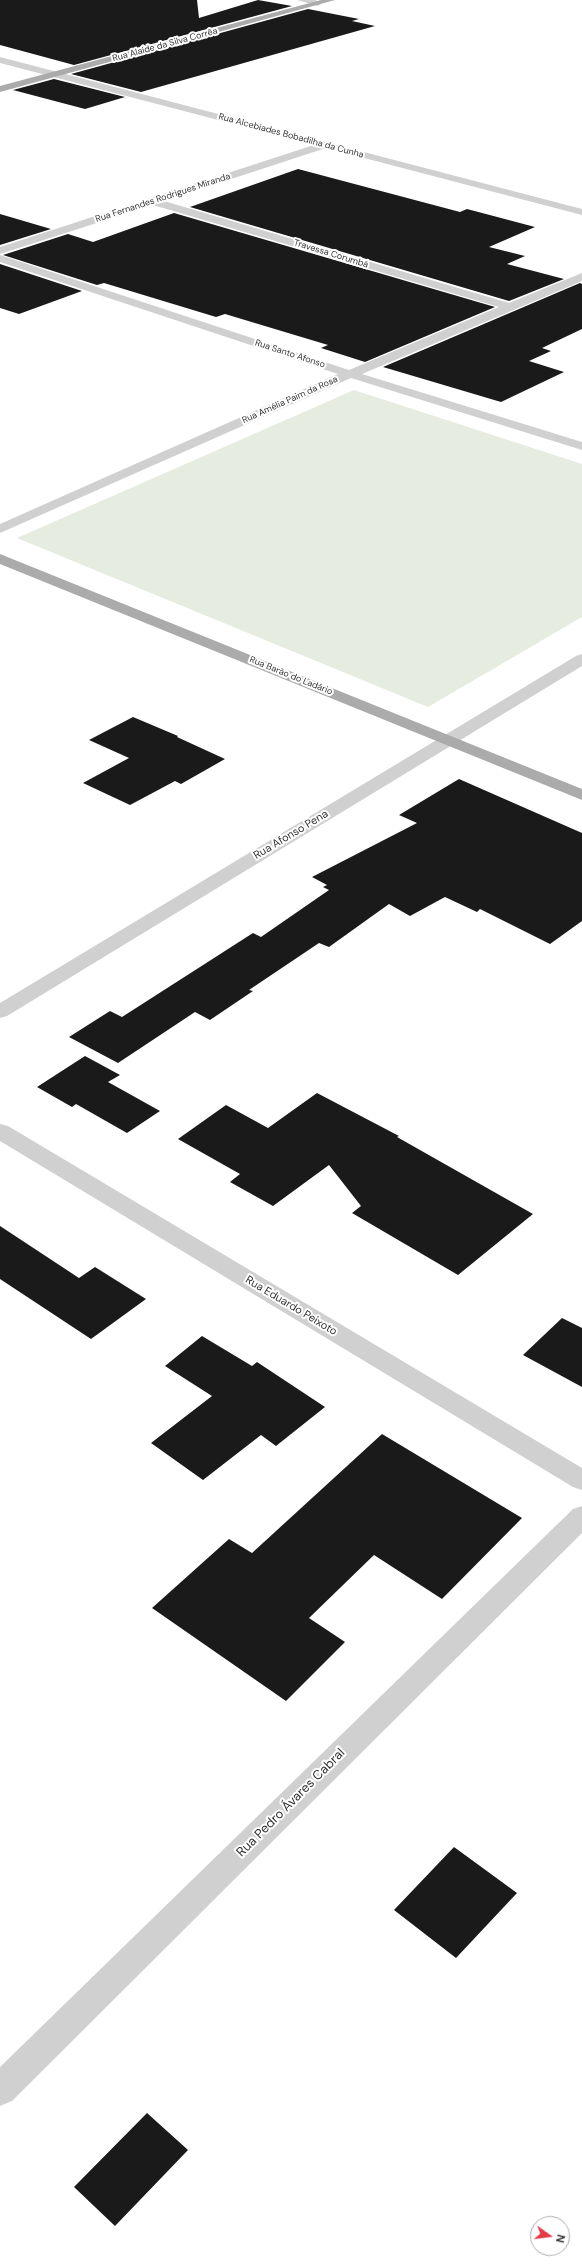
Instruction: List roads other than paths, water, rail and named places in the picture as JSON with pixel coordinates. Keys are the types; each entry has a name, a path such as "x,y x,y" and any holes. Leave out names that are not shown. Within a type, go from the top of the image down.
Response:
{"main road":[{"name":"Rua Alaíde da Silva Corrêa","path":"0,89 331,0"},
{"name":"Rua Barão do Ladário","path":"0,559 582,795"}],"street":[{"path":"301,0 318,4"},
{"name":"Rua Alcebiades Bobadilha da Cunha","path":"0,60 582,212"},
{"name":"Rua Fernandes Rodrigues Miranda","path":"0,251 325,145"},
{"name":"Travessa Corumbá","path":"152,201 510,307"},
{"name":"Rua Santo Afonso","path":"0,258 350,374 582,446"},
{"name":"Rua Amélia Paim da Rosa","path":"0,529 350,374 582,277"},
{"name":"Rua Afonso Pena","path":"0,1012 582,659"},
{"name":"Rua Eduardo Peixoto","path":"0,1131 582,1480"},
{"name":"Rua Pedro Ávares Cabral","path":"0,2090 582,1516"}]}
